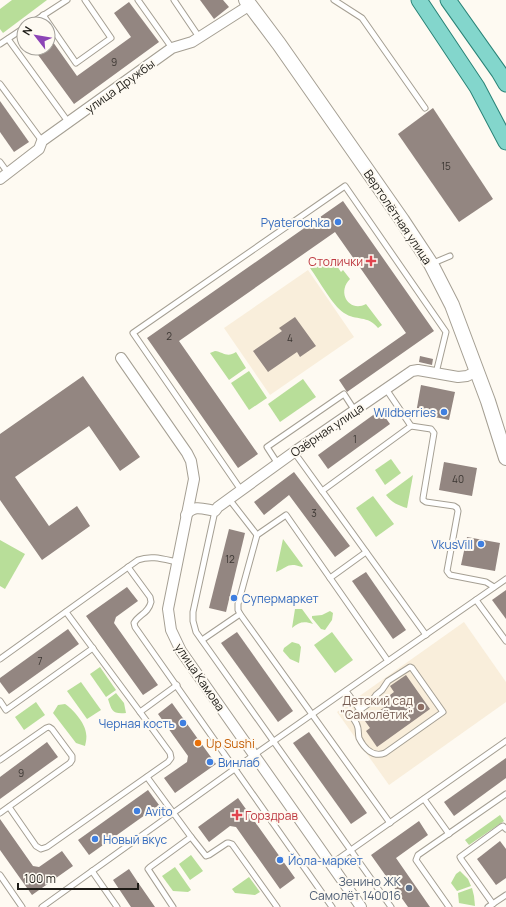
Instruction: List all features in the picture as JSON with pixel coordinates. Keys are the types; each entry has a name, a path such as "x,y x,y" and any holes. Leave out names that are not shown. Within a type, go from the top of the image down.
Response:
{"main road":[{"path":"420,0 476,87 506,142"},
{"path":"448,0 500,72 506,84"}],"street":[{"name":"улица Дружбы","path":"4,176 39,149 42,141 172,48 192,42 248,3"},
{"name":"Вертолётная улица","path":"248,3 279,44 431,264 452,305 488,401 506,458"},
{"name":"улица Камова","path":"121,358 191,461 194,479 168,609 171,630 181,651 361,907"},
{"name":"Озёрная улица","path":"215,511 241,490 294,452 412,371 418,370 458,378 467,376 477,371"},
{"path":"186,515 194,508 215,511"}],"lane":[{"path":"67,0 43,15 76,63 111,38 85,0"},
{"path":"138,0 172,48"},
{"path":"174,0 199,37"},
{"path":"334,0 362,18 425,108"},
{"path":"0,44 16,34"},
{"path":"8,39 69,123"},
{"path":"0,84 42,141"},
{"path":"0,162 4,176"},
{"path":"241,490 133,333 345,186 446,332 436,373"},
{"path":"431,264 450,256"},
{"path":"386,389 411,426"},
{"path":"278,464 267,447 344,394 355,411"},
{"path":"322,491 411,426 431,429 434,434 423,500 454,506 457,508 457,518 447,571 448,574 450,576 486,582 494,587"},
{"path":"294,452 426,635"},
{"path":"229,499 257,535"},
{"path":"215,511 193,612 193,621 196,632 391,907"},
{"path":"388,661 286,515 257,535 238,604 238,610 390,823"},
{"path":"330,578 366,552"},
{"path":"0,659 138,560 145,557 152,557 177,562"},
{"path":"128,567 150,597 151,602 146,612 136,619 134,623 135,627 332,907"},
{"path":"42,907 254,754 274,742 506,579"},
{"path":"476,600 506,641"},
{"path":"9,807 36,846 41,848 47,847 168,762 171,758 170,753 66,612"},
{"path":"202,640 242,616"},
{"path":"0,714 93,648"},
{"path":"410,667 443,712 382,755 371,753 359,737 358,726 352,716 360,710 371,702 388,681 410,667"},
{"path":"140,712 177,686"},
{"path":"346,691 360,710"},
{"path":"0,701 6,710"},
{"path":"0,760 49,727 72,756 70,763 0,813"},
{"path":"331,864 506,741"},
{"path":"147,777 206,856 227,843 232,844 277,907"},
{"path":"449,907 416,860 418,855 506,794"},
{"path":"424,799 449,834"},
{"path":"506,829 503,826 501,827 460,857 490,905 506,894"},
{"path":"173,907 148,869 150,866 191,837"},
{"path":"92,871 117,907"},
{"path":"0,874 22,907"}],"shaded area":[{"path":"308,270 354,337 270,395 224,328"},
{"name":"Детский сад \"Самолётик\"","path":"464,622 506,682 506,702 389,785 337,712"}],"green space":[{"path":"12,0 47,0 26,16 16,16 16,23 3,33 0,29 0,9"},
{"path":"331,257 341,272 343,270 350,279 344,290 347,300 350,304 355,306 366,304 382,325 378,328 370,321 353,317 339,309 310,268 313,266 316,268"},
{"path":"215,351 228,355 236,352 246,368 229,380 210,353"},
{"path":"249,371 267,398 249,410 231,383"},
{"path":"303,379 316,397 280,422 268,404"},
{"path":"391,459 401,473 385,485 375,470"},
{"path":"413,475 407,508 390,500 386,495"},
{"path":"373,496 394,524 376,537 356,508"},
{"path":"283,539 303,566 302,567 291,565 276,572"},
{"path":"0,540 25,554 5,589 0,586"},
{"path":"295,609 302,609 313,624 302,623 297,624 292,628"},
{"path":"330,611 333,613 332,620 325,630 321,629 312,616 322,615"},
{"path":"332,632 353,660 335,673 314,645"},
{"path":"292,642 299,644 301,647 299,663 290,659 283,651 284,648"},
{"path":"100,667 116,690 106,697 90,674"},
{"path":"81,682 101,710 87,719 67,691"},
{"path":"116,693 124,703 126,713 118,713 112,709 108,699"},
{"path":"36,702 45,715 24,730 15,717"},
{"path":"65,704 72,709 85,729 85,746 76,743 53,713 58,705"},
{"path":"500,815 504,821 469,845 465,840"},
{"path":"191,855 203,871 190,880 179,864"},
{"path":"175,867 191,890 188,892 173,891 162,876"},
{"path":"460,871 468,879 471,886 457,891 451,883 456,874"},
{"path":"249,877 260,892 255,895 235,893 232,889"},
{"path":"472,888 475,906 459,903 458,893"}],"building":[{"path":"200,0 223,0 229,7 214,19"},
{"path":"129,2 159,42 74,104 39,56 56,56 56,46 77,76 131,37 114,13"},
{"path":"0,101 29,142 14,152 0,132"},
{"path":"433,108 493,199 459,222 398,134"},
{"path":"343,201 434,331 347,392 339,380 406,333 335,232 179,341 258,454 238,468 147,338"},
{"path":"295,317 316,346 300,357 297,352 268,372 253,351 282,331 279,328"},
{"path":"420,356 433,359 432,365 419,362"},
{"path":"83,376 140,457 120,471 89,426 15,477 49,526 77,506 90,526 42,560 0,500 0,434"},
{"path":"421,385 455,392 449,420 416,413"},
{"path":"380,410 390,424 328,469 318,455"},
{"path":"444,462 477,468 472,496 439,490"},
{"path":"294,472 350,546 335,557 289,495 264,515 254,502"},
{"path":"229,529 245,533 226,612 209,608"},
{"path":"467,537 500,543 495,571 461,565"},
{"path":"366,572 406,630 393,639 352,581"},
{"path":"127,587 138,601 116,617 114,623 158,685 143,695 86,616"},
{"path":"506,590 506,619 492,600"},
{"path":"68,629 79,644 9,694 0,682 0,678"},
{"path":"237,632 293,711 278,722 221,643"},
{"path":"406,675 430,709 377,747 366,731 370,728 365,721 386,706 382,701 394,692 390,686"},
{"path":"172,703 216,764 175,793 164,778 187,762 188,756 158,714"},
{"path":"309,732 367,813 351,824 293,743"},
{"path":"47,742 58,757 0,799 0,777"},
{"path":"506,758 506,778 454,816 444,802"},
{"path":"148,790 159,805 89,855 78,840"},
{"path":"238,798 295,878 280,889 236,827 230,826 209,842 198,827"},
{"path":"0,819 33,866 39,867 62,851 73,866 32,895 0,850"},
{"path":"419,821 428,835 396,858 430,907 408,907 371,855"},
{"path":"500,841 506,849 506,878 496,885 477,859"},
{"path":"129,869 155,907 131,907 113,880"}],"place":[{"name":"Pyaterochka","path":"338,222"},
{"name":"Столички","path":"371,261"},
{"name":"Wildberries","path":"444,412"},
{"name":"VkusVill","path":"481,544"},
{"name":"Супермаркет","path":"234,598"},
{"name":"Детский сад \"Самолётик\"","path":"421,707"},
{"name":"Черная кость","path":"183,723"},
{"name":"Up Sushi","path":"198,743"},
{"name":"Винлаб","path":"210,762"},
{"name":"Avito","path":"137,811"},
{"name":"Горздрав","path":"237,815"},
{"name":"Новый вкус","path":"95,839"},
{"name":"Йола-маркет","path":"280,860"},
{"name":"Зенино ЖК Самолёт 140016","path":"409,888"}]}
